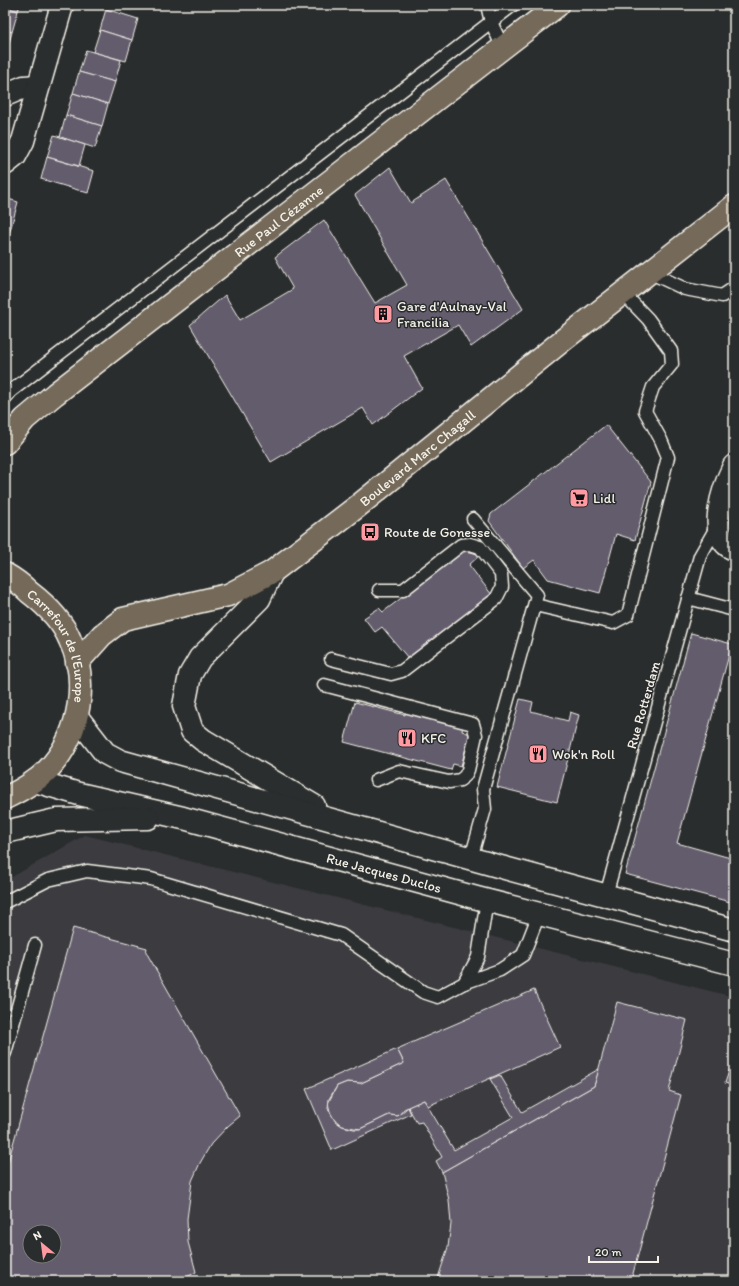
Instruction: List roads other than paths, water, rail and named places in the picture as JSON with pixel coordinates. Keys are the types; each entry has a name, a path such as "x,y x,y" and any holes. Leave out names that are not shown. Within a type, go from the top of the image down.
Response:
{"main road":[{"path":"5,164 15,156 23,141 62,5"},
{"name":"Rue Paul Cézanne","path":"5,443 25,419 55,394 558,5"},
{"path":"5,95 24,87 38,86"},
{"name":"Boulevard Marc Chagall","path":"77,662 102,634 123,619 228,595 272,572 358,506 557,344 734,206"},
{"path":"734,466 724,494 717,526 722,540 734,549"},
{"path":"272,572 259,599 200,658 190,675 184,706 192,731 203,740 339,821"},
{"name":"Carrefour de l'Europe","path":"5,574 12,577 49,607 70,639 77,662 80,688 77,717 71,736 52,765 35,781 5,798"},
{"path":"77,717 105,753 120,761 734,930"},
{"name":"Rue Jacques Duclos","path":"35,781 79,794 183,818 539,914 734,964"},
{"path":"5,832 56,820 183,818"}],"lane":[{"path":"487,5 491,22 503,48"},
{"path":"5,398 11,391 513,5"},
{"path":"649,272 685,289 699,292 722,296 734,288"},
{"path":"535,605 614,623 628,615 664,479 668,457 646,411 653,387 672,364 671,351 648,319 623,293"},
{"path":"471,858 485,809 483,789 537,595 473,519"},
{"name":"Rue Rotterdam","path":"606,895 700,556 717,526"},
{"path":"331,658 391,674 402,671 496,599 502,587 500,574 496,568 480,547 470,544 461,545 403,590 379,590"},
{"path":"688,598 734,610"},
{"path":"324,685 473,724 476,734 468,770 465,776 460,780 449,782 399,771 376,780"},
{"path":"5,902 48,880 88,871 150,878 341,935 423,992 438,997 464,983 500,970 523,955 539,914"},
{"path":"464,983 478,957 487,900"},
{"path":"5,1053 35,946"}],"place":[{"name":"Gare d'Aulnay-Val Francilia","path":"383,314"},
{"name":"Lidl","path":"579,498"},
{"name":"Route de Gonesse","path":"370,532"},
{"name":"KFC","path":"407,738"},
{"name":"Wok'n Roll","path":"538,754"}]}
